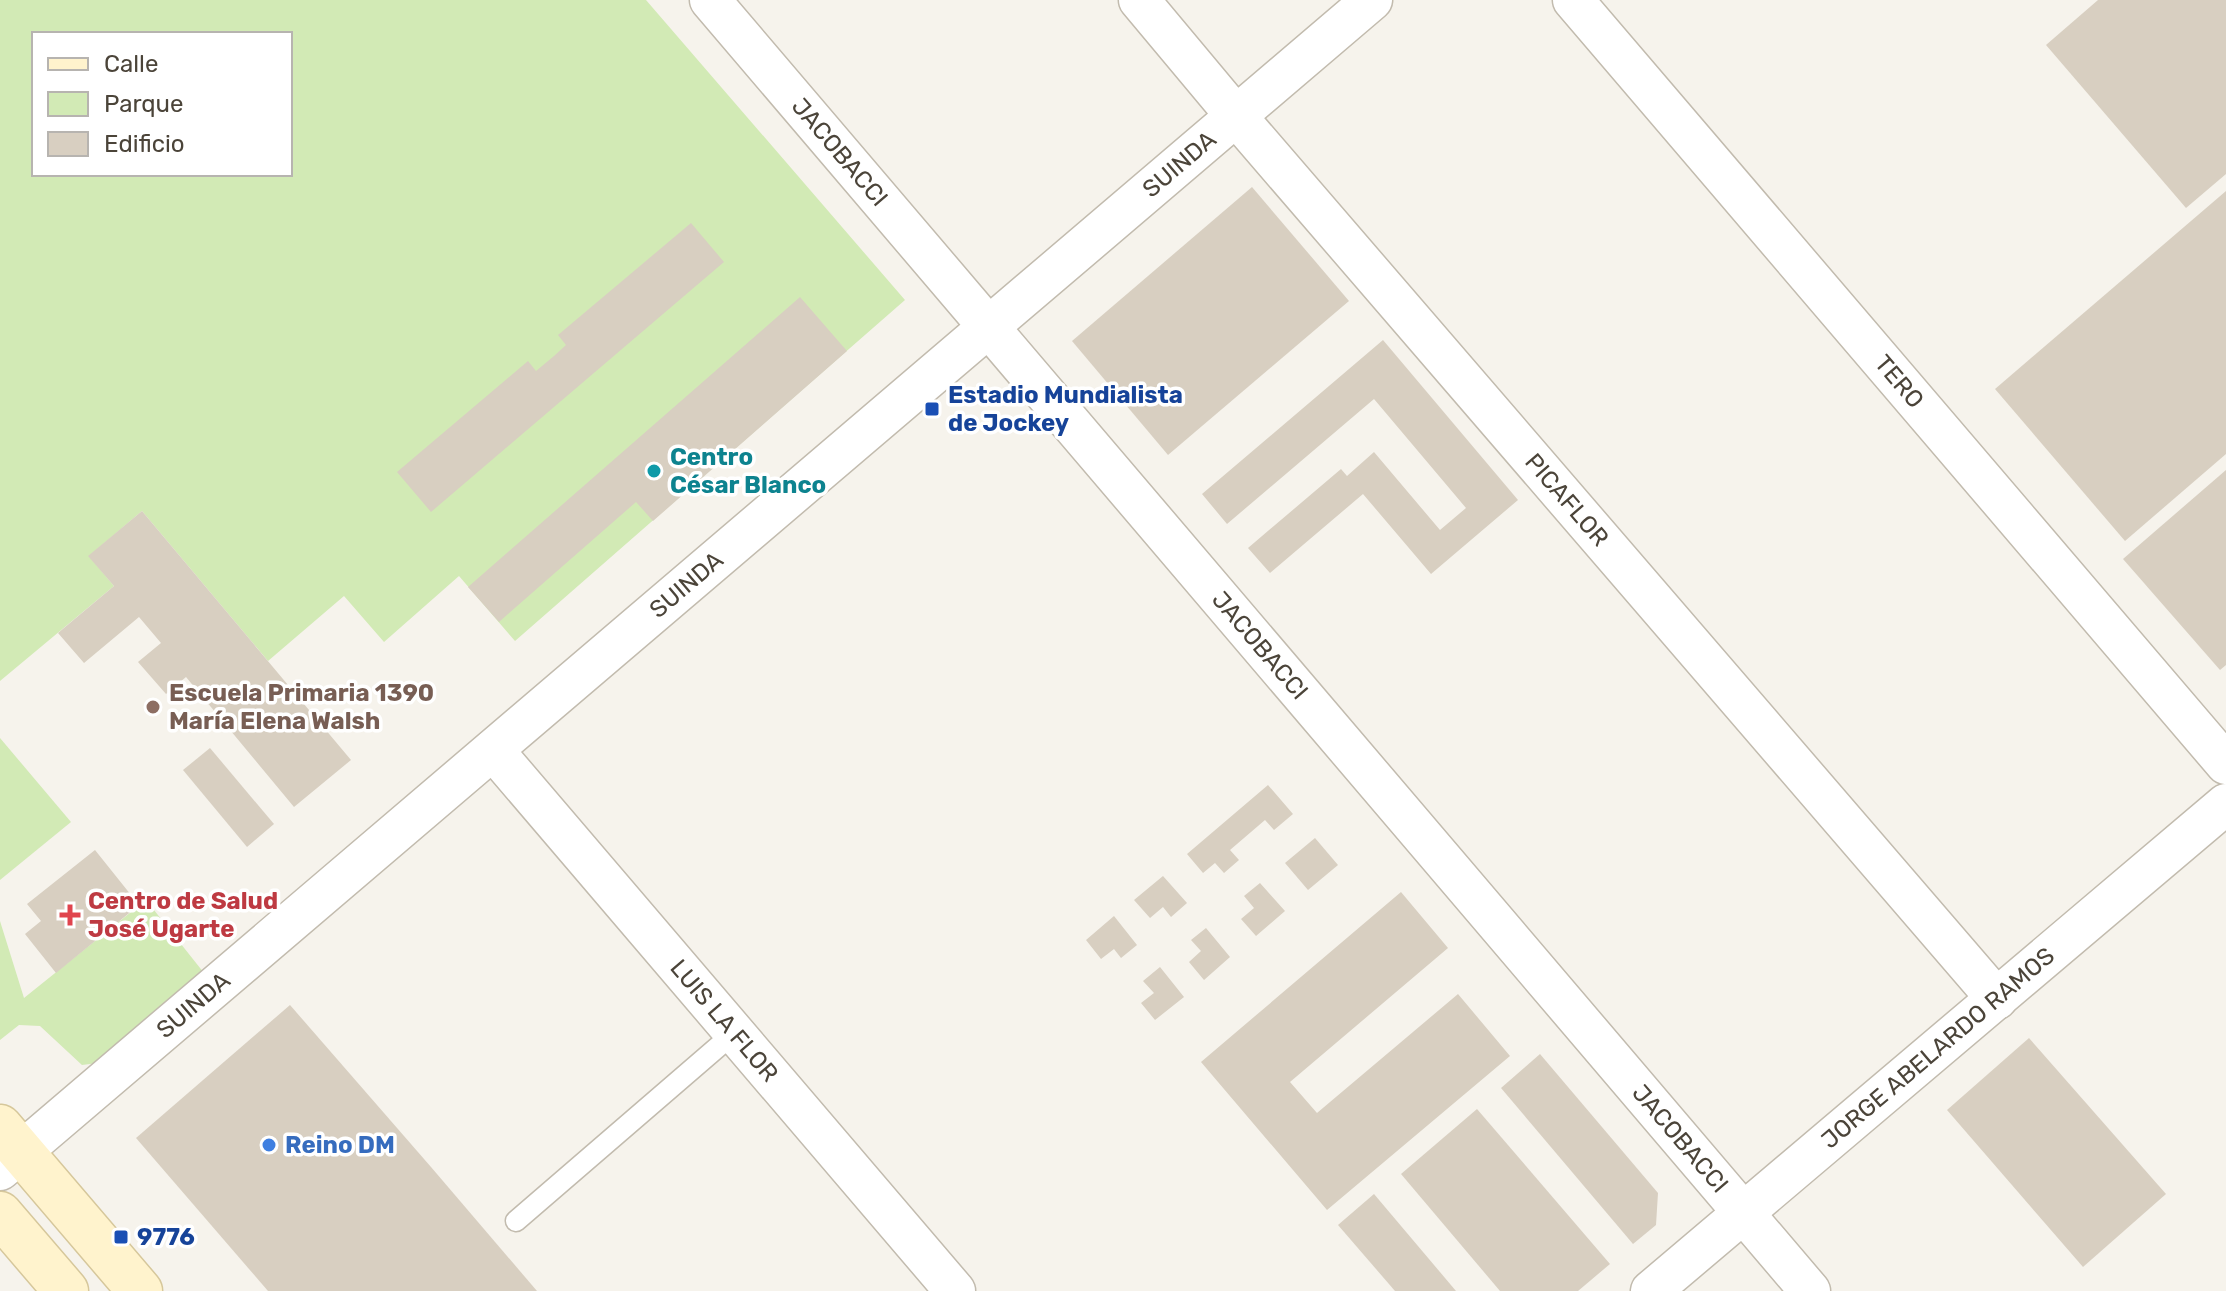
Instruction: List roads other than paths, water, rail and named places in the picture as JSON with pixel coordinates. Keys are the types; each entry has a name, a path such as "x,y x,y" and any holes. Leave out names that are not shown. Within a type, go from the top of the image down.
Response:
{"main road":[{"path":"7,1150 140,1291"},
{"path":"0,1214 66,1291"}],"street":[{"name":"JACOBACCI","path":"710,0 1810,1291"},
{"name":"PICAFLOR","path":"1139,0 1997,999"},
{"name":"SUINDA","path":"7,1150 493,750 1372,0"},
{"name":"TERO","path":"1573,0 2226,764"},
{"name":"LUIS LA FLOR","path":"493,750 955,1291"},
{"name":"JORGE ABELARDO RAMOS","path":"1651,1291 2226,804"}],"lane":[{"path":"516,1221 734,1033"}],"place":[{"name":"Estadio Mundialista de Jockey","path":"932,409"},
{"name":"Centro César Blanco","path":"654,471"},
{"name":"Escuela Primaria 1390 María Elena Walsh","path":"153,707"},
{"name":"Centro de Salud José Ugarte","path":"70,915"},
{"name":"Reino DM","path":"269,1145"},
{"name":"9776","path":"121,1237"}]}
